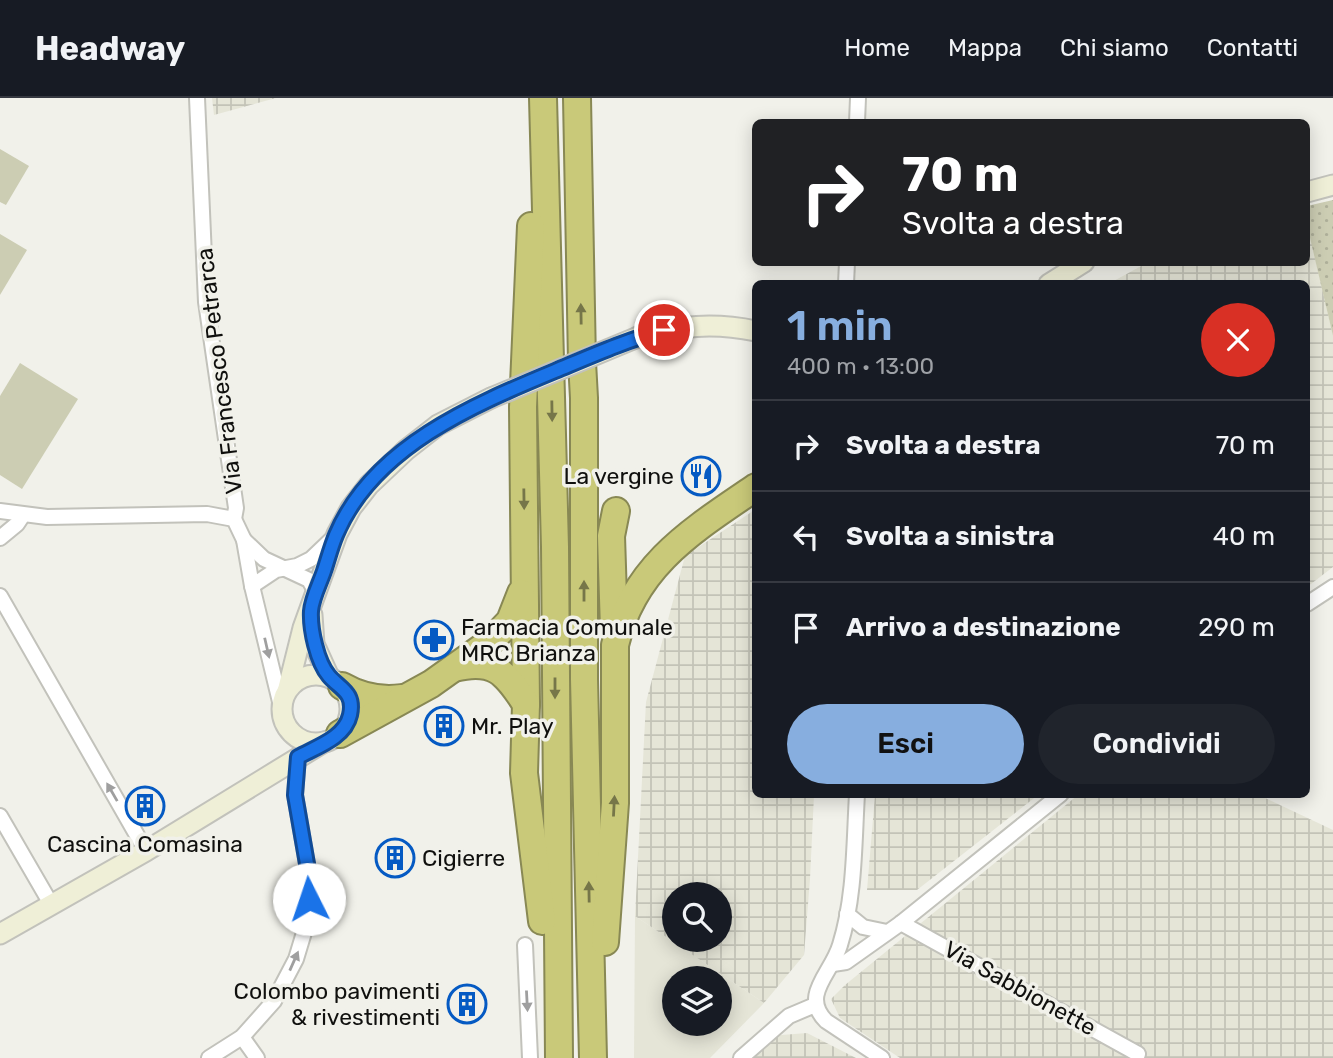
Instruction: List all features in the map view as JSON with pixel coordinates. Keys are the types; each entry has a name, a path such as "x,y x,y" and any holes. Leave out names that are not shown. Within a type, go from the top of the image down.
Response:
{"highway":[{"path":"578,98 584,398 584,679 593,1051"},
{"path":"543,106 532,170 525,334 524,773 540,895 550,1058"},
{"path":"543,106 555,547 559,1058"},
{"path":"615,645 620,623 638,587 661,559 696,528 752,490"},
{"path":"593,1051 599,1013 615,803 615,645 611,536 616,511"},
{"path":"332,738 407,697 490,642 510,621 519,603 524,581"},
{"path":"454,668 468,664 497,670 508,677 526,704"},
{"path":"336,681 353,692 385,700 407,697"}],"main road":[{"path":"1310,191 1333,185"},
{"path":"1055,280 1078,266"},
{"path":"265,779 280,760 283,699 303,628 337,534 369,485 388,466 438,425 491,398 638,337 664,330 711,324 752,330"},
{"path":"711,324 752,339"},
{"path":"3,926 51,904 146,851 332,738 350,716 351,705 314,644 314,601"},
{"path":"288,688 296,680 318,674 336,681"},
{"path":"284,718 303,740 314,743 332,738"}],"street":[{"name":"Via Francesco Petrarca","path":"197,98 206,302 236,508 234,519"},
{"path":"857,119 858,98"},
{"path":"0,511 23,515 207,514 234,519 244,540 252,586 284,718"},
{"path":"0,538 17,524 23,515"},
{"path":"252,586 264,576 311,559 337,534"},
{"path":"244,540 264,559 309,580 314,601"},
{"path":"1310,602 1333,587"},
{"path":"0,597 146,851"},
{"path":"209,1058 242,1037 274,1001 296,959 309,916 310,881 295,795 298,757"},
{"path":"856,798 854,856 847,914 841,943 816,990 815,1005 818,1014 826,1021 882,1058"},
{"path":"832,964 846,962 901,923 1056,798"},
{"path":"0,816 51,904"},
{"path":"847,914 863,927 887,932"},
{"name":"Via Sabbionette","path":"901,923 1138,1054"},
{"path":"525,945 530,1058"},
{"path":"741,1058 789,1016 815,1005"},
{"path":"242,1037 257,1058"}],"shaded area":[{"path":"212,98 276,98 214,115"},
{"path":"1310,236 1333,336 1333,567 1310,585 1310,280 1116,280 1141,266 1310,266"},
{"path":"752,512 752,798 814,798 804,955 764,1003 732,981 732,966 709,966 688,952 732,952 732,882 662,882 662,934 635,916 646,702 685,556"},
{"path":"875,798 1034,798 917,890 867,890"},
{"path":"1074,798 1265,798 1333,830 1333,1058 900,1058 840,1018 831,999"},
{"path":"635,916 662,934 662,952 688,952 709,966 662,966 662,1036 732,1036 710,1058 634,1058"},
{"path":"732,981 764,1003 732,1036"},
{"path":"807,1033 856,1058 745,1058 769,1036"}],"green space":[{"path":"0,149 29,166 6,205 0,202"},
{"path":"1333,200 1333,336 1310,238 1310,205"},
{"path":"0,234 27,250 0,295"},
{"path":"20,363 78,399 22,489 0,475 0,396"}],"place":[{"name":"La vergine","path":"701,476"},
{"name":"Farmacia Comunale MRC Brianza","path":"434,640"},
{"name":"Mr. Play","path":"444,726"},
{"name":"Cascina Comasina","path":"145,806"},
{"name":"Cigierre","path":"395,858"},
{"name":"Colombo pavimenti & rivestimenti","path":"467,1004"}],"route":[{"path":"309,899 310,881 295,795 298,757 340,734 350,716 351,705 342,686 330,677 314,644 311,608 337,534 351,509 388,466 438,425 491,398 638,337 664,330"}]}
